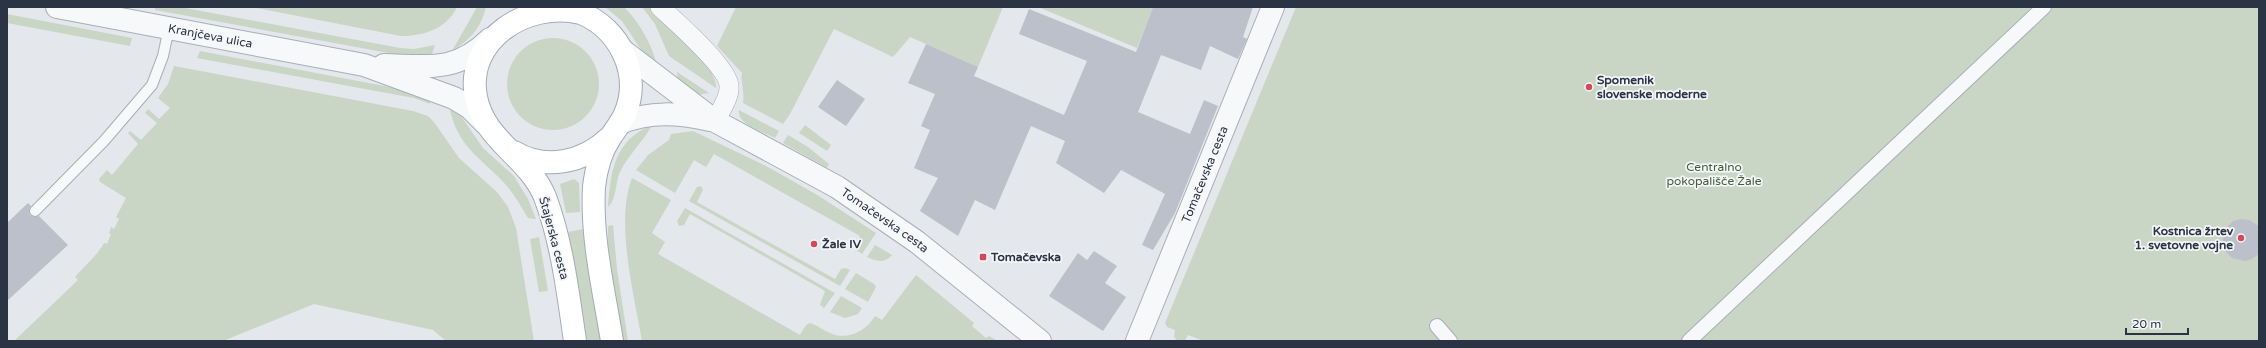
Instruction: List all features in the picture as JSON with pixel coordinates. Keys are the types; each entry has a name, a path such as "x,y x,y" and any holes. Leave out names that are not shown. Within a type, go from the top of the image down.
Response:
{"main road":[{"name":"Štajerska cesta","path":"502,7 500,22 480,57 474,81 478,107 485,123 494,136 529,169 545,197 564,273 575,341"},
{"name":"Štajerska cesta","path":"492,36 520,14 540,8 562,8 583,12 609,31 622,50 629,67 631,83 628,104 598,162 594,189 596,240 612,341"},
{"name":"Štajerska cesta","path":"506,147 532,160 556,162 580,158 591,152 615,130"}],"street":[{"name":"Kranjčeva ulica","path":"57,7 108,12 169,28 364,65 454,98 469,107 485,123"},
{"path":"660,7 699,44 717,64 729,82 728,95 715,121"},
{"name":"Tomačevska cesta","path":"1137,341 1273,7"},
{"path":"1689,341 2044,7"},
{"name":"Kranjčeva ulica","path":"364,65 428,66 457,62 468,58 492,36"},
{"name":"Tomačevska cesta","path":"622,50 715,121 813,174 863,204 953,269 1040,341"},
{"name":"Tomačevska cesta","path":"615,130 649,115 668,113 715,121"},
{"path":"1437,326 1450,341"}],"lane":[{"path":"35,211 104,141 152,85 163,56 169,28"}],"green space":[{"path":"155,7 180,7 400,48 414,49 435,45 431,57 405,56 155,10"},
{"path":"251,7 457,7 453,15 447,21 434,30 418,35 401,36"},
{"path":"477,7 486,7 478,27 469,38 452,51"},
{"path":"605,7 624,7 636,20 645,35 658,67 642,51 622,21"},
{"path":"642,7 652,7 701,57 715,79 716,88 669,56 655,24"},
{"path":"736,7 1003,7 978,67 910,37 893,57 834,29 790,114 783,124 743,103 742,73 717,46"},
{"path":"1038,7 1153,7 1137,48"},
{"name":"Centralno pokopališče Žale","path":"1296,7 2259,7 2259,341 1204,341 1188,335 1185,341 1177,341 1174,336 1175,330 1167,327 1165,323"},
{"path":"7,14 132,38 130,46 7,23"},
{"path":"553,38 571,41 586,51 596,66 599,84 596,102 586,117 571,127 553,130 535,127 520,117 510,102 507,84 510,66 520,51 535,41"},
{"path":"200,51 416,92 429,99 430,104 414,98 197,58"},
{"path":"174,66 413,111 428,116 434,122 459,158 497,192 508,207 516,228 534,341 446,341 433,330 314,304 223,341 14,341 78,280 75,277 104,243 107,244 111,234 109,233 111,227 114,229 119,219 116,217 126,198 100,182 99,179 107,170 112,175 138,144 128,133 130,131 141,140 157,123 145,113 148,109 159,119 170,108 158,98 168,84"},
{"path":"677,72 709,93 697,95 678,84"},
{"path":"449,104 461,116 483,148 514,176 528,199 536,219 528,218 509,189 463,141 452,119"},
{"path":"739,110 779,131 775,138 747,124 742,120"},
{"path":"652,125 623,166 618,176 613,200 608,207 613,169 622,148 639,132"},
{"path":"805,125 831,145 827,151 799,133"},
{"path":"693,131 768,167 819,196 876,233 862,254 854,248 860,236 714,154 706,167 694,160 675,193 636,170 648,155 669,140 671,134"},
{"path":"788,135 808,147 829,164 827,168 783,143"},
{"path":"632,178 671,200 652,233 665,242 658,254 800,335 806,325 810,323 830,333 843,336 862,330 875,316 882,320 916,275 974,323 972,326 986,338 989,336 998,341 642,341 631,281 626,236 625,215 627,195"},
{"path":"574,179 579,183 580,212 566,213 560,184"},
{"path":"701,186 703,190 697,202 835,279 841,269 845,268 850,270 840,286 689,201 697,187"},
{"path":"685,208 835,293 824,308 820,305 825,291 690,214 684,225 679,226 677,221"},
{"path":"613,225 617,269 628,341 623,341 608,248 608,226"},
{"path":"583,229 601,341 586,341 568,232"},
{"path":"539,237 548,291 539,292 530,239"},
{"path":"875,245 892,255 881,261 867,257"},
{"path":"856,273 874,284 876,287 868,302 845,289"},
{"path":"841,296 862,308 858,314 845,318 830,312"}],"building":[{"path":"1153,7 1253,7 1243,37 1247,39 1238,59 1210,46 1201,70 1161,55 1138,112 1190,134 1204,100 1218,106 1175,213 1153,250 1142,245 1165,194 1121,170 1104,193 1056,163 1065,141 1031,126 995,210 975,200 958,236 920,211 938,178 914,168 930,130 921,126 935,94 908,83 926,44 978,67 974,76 1064,115 1087,61 1019,34 1029,9 1136,52"},
{"path":"837,80 865,99 846,126 818,107"},
{"path":"28,203 31,206 29,210 30,215 34,217 39,216 68,245 7,301 7,223"},
{"name":"Kostnica žrtev 1. svetovne vojne","path":"2241,219 2249,220 2259,226 2259,254 2252,259 2245,261 2232,258 2226,252 2222,244 2225,229 2233,221"},
{"path":"1094,251 1117,266 1105,283 1126,297 1103,331 1049,296 1078,253 1087,260"}],"place":[{"name":"Spomenik slovenske moderne","path":"1589,87"},
{"name":"Kostnica žrtev 1. svetovne vojne","path":"2241,238"},
{"name":"Žale IV","path":"814,244"},
{"name":"Tomačevska","path":"983,257"}]}
